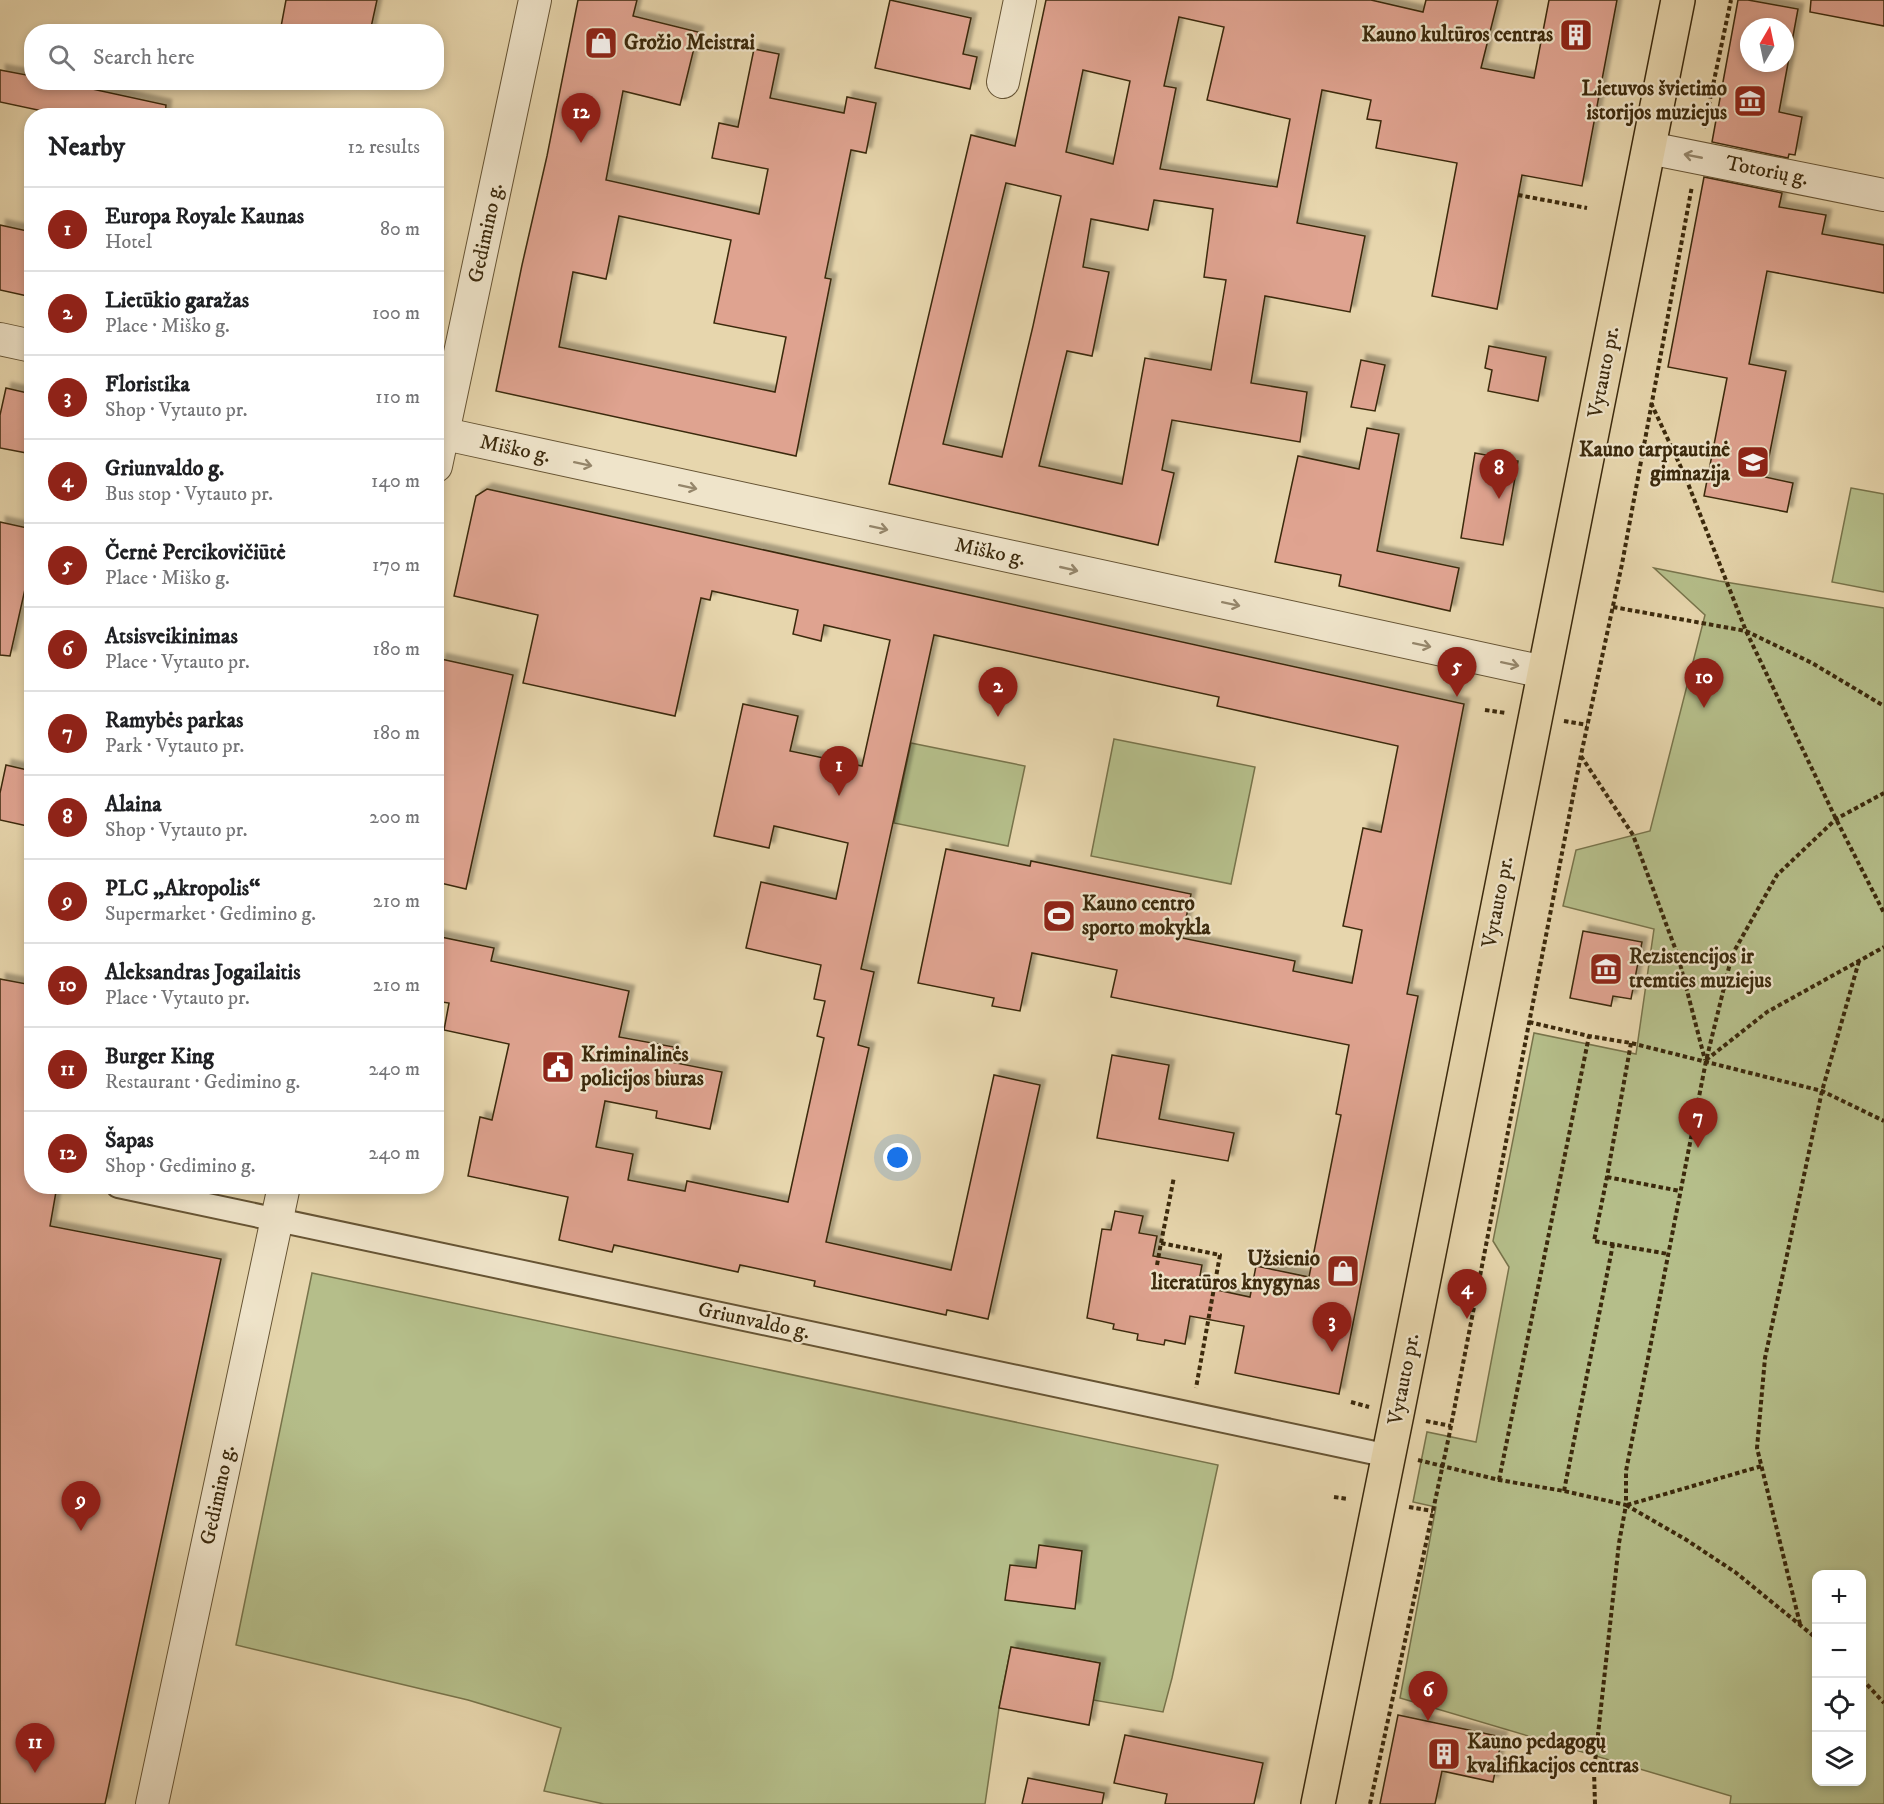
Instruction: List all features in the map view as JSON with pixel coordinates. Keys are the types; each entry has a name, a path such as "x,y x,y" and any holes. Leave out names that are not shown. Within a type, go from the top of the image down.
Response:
{"main road":[{"name":"Vytauto pr.","path":"1318,1804 1678,0"}],"street":[{"name":"Gedimino g.","path":"444,415 535,0"},
{"path":"1003,82 1020,0"},
{"name":"Totorių g.","path":"1649,148 1884,195"},
{"path":"0,339 24,344"},
{"name":"Miško g.","path":"444,434 1544,672"},
{"name":"Griunvaldo g.","path":"157,1194 1389,1456"},
{"name":"Gedimino g.","path":"152,1804 282,1194"}],"path":[{"path":"1371,1804 1442,1466 1581,755 1613,607 1698,157 1731,0"},
{"path":"1518,195 1587,208"},
{"path":"1651,402 1685,476 1746,631 1884,913"},
{"path":"1613,607 1746,631 1812,663 1884,706"},
{"path":"1581,755 1633,835 1678,956 1706,1061"},
{"path":"1595,1804 1594,1771 1619,1543 1626,1505 1626,1471 1706,1061 1732,955 1777,875 1836,819 1884,793"},
{"path":"1706,1061 1767,1012 1884,947"},
{"path":"1800,1624 1757,1448 1766,1358 1822,1091 1859,961"},
{"path":"1529,1022 1631,1043 1822,1091 1884,1121"},
{"path":"1499,1480 1589,1036"},
{"path":"1631,1043 1594,1241 1668,1254"},
{"path":"1157,1265 1174,1177"},
{"path":"1607,1177 1680,1191"},
{"path":"1161,1243 1220,1255 1192,1414"},
{"path":"1564,1491 1613,1244"},
{"path":"1389,1456 1626,1505 1685,1539 1735,1572 1812,1634"},
{"path":"1626,1505 1762,1466"},
{"path":"1866,1683 1884,1703"}],"green space":[{"path":"1851,488 1884,494 1884,592 1832,582"},
{"path":"1654,568 1884,608 1884,1804 1730,1804 1731,1796 1400,1698 1436,1507 1413,1502 1427,1432 1476,1442 1509,1267 1493,1241 1534,1033 1636,1054 1654,929 1563,906 1576,850 1650,831 1705,615"},
{"path":"1114,739 1255,767 1231,884 1091,856"},
{"path":"911,743 1025,766 1008,846 894,823"},
{"path":"312,1273 1218,1465 1163,1712 1093,1700 1100,1663 1011,1647 999,1708 985,1804 604,1804 544,1791 561,1728 468,1700 236,1645"}],"building":[{"path":"286,0 377,0 372,24 282,24"},
{"path":"578,0 637,0 633,16 698,32 680,105 623,91 606,180 759,214 768,169 712,158 719,123 738,127 754,49 779,54 770,98 844,113 847,97 876,103 866,153 851,150 825,278 831,279 796,456 496,391","holes":["619,216 731,240 714,323 786,337 775,392 559,347 573,272 606,279"]},
{"path":"890,0 971,18 963,54 977,57 970,89 875,68"},
{"path":"1046,0 1371,0 1423,12 1426,0 1498,0 1481,68 1534,78 1549,0 1617,0 1582,186 1522,175 1497,309 1432,296 1457,163 1376,148 1381,121 1367,119 1371,100 1322,90 1297,223 1365,236 1350,312 1265,296 1251,383 1307,392 1300,442 1172,420 1162,470 1174,473 1158,545 889,484 971,135 1015,146","holes":["1179,17 1224,27 1207,100 1290,119 1277,187 1160,169 1176,88 1164,86","1083,70 1130,81 1113,164 1066,152","1006,183 1061,196 1002,457 943,444","1154,200 1213,209 1204,277 1226,280 1211,370 1145,358 1122,484 1039,466 1067,351 1092,356 1109,272 1083,267 1091,219 1148,230"]},
{"path":"1738,0 1798,9 1794,31 1794,18 1740,18 1740,72 1786,72 1779,112 1802,117 1795,155 1789,154 1788,158 1712,142"},
{"path":"1811,0 1884,0 1884,26 1810,12"},
{"path":"0,70 24,74 24,90 97,90 166,105 166,108 28,108 0,102"},
{"path":"1704,177 1782,193 1779,207 1826,215 1822,234 1884,245 1884,293 1767,271 1749,364 1786,371 1765,477 1793,483 1787,512 1704,496 1727,378 1668,367"},
{"path":"0,225 24,230 24,295 0,290"},
{"path":"1489,346 1546,357 1538,401 1488,391 1492,370 1485,368"},
{"path":"1361,360 1385,365 1375,411 1351,407"},
{"path":"6,388 24,392 24,452 0,448 0,415"},
{"path":"1367,428 1399,434 1377,551 1459,568 1450,611 1339,586 1341,575 1275,562 1298,456 1359,469"},
{"path":"1475,453 1518,461 1503,545 1461,538"},
{"path":"487,489 1464,704 1407,994 1418,996 1339,1394 1235,1373 1244,1326 1190,1316 1185,1344 1165,1340 1164,1345 1137,1340 1138,1334 1113,1329 1114,1324 1087,1318 1102,1229 1111,1230 1115,1211 1143,1216 1139,1233 1157,1236 1153,1256 1202,1265 1198,1286 1250,1297 1256,1266 1309,1277 1341,1115 1336,1114 1349,1045 1111,997 1117,970 1032,953 1020,1011 992,1006 994,998 918,983 946,849 1030,866 1031,861 1191,894 1182,938 1295,961 1293,971 1352,983 1362,930 1343,926 1363,828 1381,832 1398,746 1217,706 1219,697 934,635 861,969 874,972 858,1045 869,1048 826,1242 951,1270 994,1075 1040,1085 988,1319 947,1310 946,1315 814,1286 815,1281 740,1265 738,1272 614,1245 612,1252 559,1240 568,1197 468,1176 480,1117 492,1120 509,1044 444,1030 449,1003 444,1002 444,938 494,948 491,961 629,991 619,1037 674,1047 671,1062 722,1072 710,1129 656,1118 657,1111 605,1101 596,1147 633,1154 628,1180 685,1191 687,1181 788,1202 824,1038 817,1036 825,1001 814,999 821,965 746,948 761,882 836,899 848,843 774,826 769,848 714,836 743,704 798,716 790,751 862,766 890,640 824,625 821,641 793,634 798,610 712,591 710,600 701,598 675,716 523,683 538,615 454,596 476,496"},
{"path":"0,522 24,527 24,594 10,656 0,655"},
{"path":"444,660 513,675 466,889 444,884"},
{"path":"6,765 24,769 24,825 0,820 0,793"},
{"name":"Rezistencijos ir tremties muziejus","path":"1583,931 1642,942 1631,999 1613,996 1611,1006 1570,998"},
{"path":"0,979 24,984 24,1194 56,1194 50,1226 221,1259 105,1804 0,1804"},
{"path":"1112,1055 1169,1065 1159,1119 1234,1133 1228,1161 1097,1138"},
{"path":"1039,1545 1082,1551 1075,1609 1005,1600 1010,1565 1036,1568"},
{"path":"1011,1647 1100,1663 1089,1725 999,1708"},
{"name":"Kauno pedagogų kvalifikacijos centras","path":"1398,1715 1502,1737 1493,1782 1442,1771 1435,1804 1380,1804"},
{"path":"1125,1735 1263,1763 1254,1804 1165,1804 1167,1794 1114,1783"},
{"path":"1028,1778 1104,1793 1102,1804 1022,1804"}],"place":[{"name":"Kauno kultūros centras","path":"1576,35"},
{"name":"Grožio Meistrai","path":"601,43"},
{"name":"Lietuvos švietimo istorijos muziejus","path":"1750,101"},
{"name":"Šapas","path":"581,143"},
{"name":"Kauno tarptautinė gimnazija","path":"1753,462"},
{"name":"Alaina","path":"1499,499"},
{"name":"Černė Percikovičiūtė","path":"1457,697"},
{"name":"Aleksandras Jogailaitis","path":"1704,708"},
{"name":"Lietūkio garažas","path":"998,717"},
{"name":"Europa Royale Kaunas","path":"839,796"},
{"name":"Kauno centro sporto mokykla","path":"1059,916"},
{"name":"Rezistencijos ir tremties muziejus","path":"1606,969"},
{"name":"Kriminalinės policijos biuras","path":"558,1067"},
{"name":"Ramybės parkas","path":"1698,1148"},
{"name":"Užsienio literatūros knygynas","path":"1343,1271"},
{"name":"Griunvaldo g.","path":"1467,1319"},
{"name":"Floristika","path":"1332,1352"},
{"name":"PLC „Akropolis“","path":"81,1531"},
{"name":"Atsisveikinimas","path":"1428,1721"},
{"name":"Kauno pedagogų kvalifikacijos centras","path":"1444,1754"},
{"name":"Burger King","path":"35,1773"}]}
